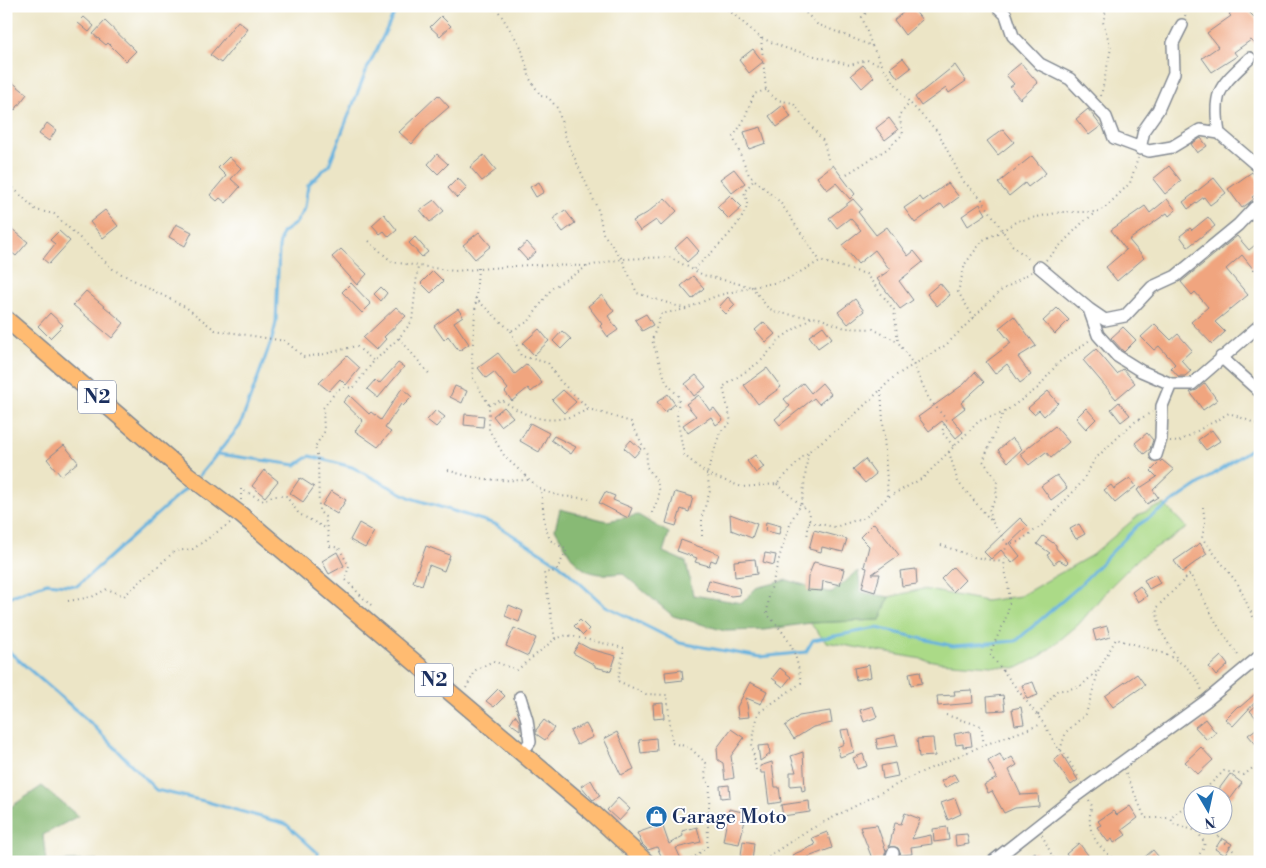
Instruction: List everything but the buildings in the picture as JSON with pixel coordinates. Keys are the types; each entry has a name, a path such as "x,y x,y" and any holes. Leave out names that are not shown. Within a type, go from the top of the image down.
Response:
{"highway":[{"name":"N2","path":"6,319 188,475 241,515 594,814 646,862"}],"street":[{"path":"997,6 1006,15 1013,36 1040,64 1070,79 1106,117 1114,138 1149,151 1172,146 1200,130 1218,133 1260,168"},
{"path":"1140,149 1144,130 1158,110 1174,73 1173,43 1182,26"},
{"path":"1218,133 1215,110 1221,86 1250,58"},
{"path":"1039,267 1104,320 1125,316 1152,287 1176,276 1238,225 1254,208 1260,207"},
{"path":"1089,309 1098,334 1117,356 1141,371 1170,384 1192,384 1260,325"},
{"path":"1221,357 1260,392"},
{"path":"1156,455 1161,439 1162,406 1170,384"},
{"path":"992,862 1080,793 1206,701 1260,656"},
{"path":"520,697 530,742 521,754"}],"path":[{"path":"724,6 761,38 788,49 850,65 867,60 883,66"},
{"path":"887,6 870,9 862,17 872,46 883,66 910,103 938,132 963,182 981,198 1012,245 1039,267"},
{"path":"1098,109 1111,48 1103,22 1107,6"},
{"path":"499,12 521,47 530,79 541,96 548,97 558,109 566,139 599,212 604,233 622,259 638,293 686,309"},
{"path":"806,13 817,24 872,46"},
{"path":"761,38 766,90 777,100 793,103 824,142 828,159"},
{"path":"766,90 754,94 743,122 733,138 749,175 780,202 820,261 866,274 894,310 898,342 913,364 929,399 946,419 942,432 954,447"},
{"path":"847,174 886,149 903,134 900,115 910,103"},
{"path":"820,261 784,281 716,296 686,309 661,314 652,340 666,382 679,397 677,417 684,455 707,474 742,487 777,484 808,452 846,422 881,390 913,364 946,345 999,292 1039,267 1084,221 1130,184 1140,149"},
{"path":"693,270 718,247 739,220 747,205 744,192 754,180"},
{"path":"6,181 36,210 54,214 114,270 187,308 215,330 284,341 304,357 356,346 374,361"},
{"path":"974,318 958,292 965,264 984,240 1017,221 1061,212 1097,212"},
{"path":"369,240 392,262 454,271 528,265 588,266 622,259 668,258 703,275 752,287 768,308 778,313 812,317 845,328 873,329 898,342"},
{"path":"374,609 345,579 349,566 339,548 330,546 325,518 319,511 318,458 315,446 324,432 323,408 338,389 354,387 374,361 399,338 412,321 418,266"},
{"path":"512,331 529,321 552,288 588,266"},
{"path":"478,268 474,298 473,378 488,405 489,430 505,457 541,490 560,496 592,499"},
{"path":"474,298 512,331 521,356 548,363 560,382 589,409 631,422 647,454 646,466 659,483 660,496 650,517"},
{"path":"702,536 702,516 710,491 707,474 720,432 731,422 723,387 761,361 781,338 812,317"},
{"path":"809,522 835,527 866,517 888,497 923,478 979,421 1003,413 1038,388 1058,362 1098,334"},
{"path":"399,338 431,376"},
{"path":"881,390 888,497"},
{"path":"488,405 502,400 516,410 547,421 571,418 589,409"},
{"path":"1007,544 1018,542 1044,524 1082,482 1095,459 1133,423 1162,406"},
{"path":"993,522 990,509 996,498 997,480 983,461 1003,413"},
{"path":"1161,439 1178,442 1229,413 1260,425"},
{"path":"756,770 752,744 758,713 800,683 796,655 781,629 767,614 769,596 782,548 792,519 802,503 808,452"},
{"path":"949,452 958,482 993,522 1007,544 1003,562 1009,602 1001,633 990,654 1044,724 1060,750 1066,754 1080,780 1080,793 1092,806 1088,817 1094,840 1103,852 1118,862"},
{"path":"448,470 466,476 496,481 528,480"},
{"path":"777,484 802,503 810,512 808,538"},
{"path":"68,602 92,597 107,589 124,596 175,551 193,550 241,515 241,489 264,500 272,496 286,496 299,514 327,529"},
{"path":"541,490 545,526 550,540 567,550 556,571 544,573"},
{"path":"1203,507 1205,522 1202,538 1238,584 1254,619 1260,618"},
{"path":"941,545 974,557 1003,562"},
{"path":"1206,701 1199,680 1177,658 1160,629 1156,608 1190,574 1218,626 1247,668"},
{"path":"555,639 567,635 624,648 618,681 646,694 667,695 672,744 688,747 706,763 705,778 710,786 707,847 688,862"},
{"path":"1060,750 1066,732 1086,714 1099,669 1116,639 1177,658"},
{"path":"1037,716 1057,691 1080,687 1099,669"},
{"path":"946,715 981,726 984,745"},
{"path":"760,862 805,832 915,775 984,745 1044,724"},
{"path":"1123,761 1128,782 1145,818 1171,818 1184,807"},
{"path":"1209,786 1224,771 1244,776 1260,762"},
{"path":"1171,818 1173,824 1197,831 1204,843 1203,849 1194,862"},
{"path":"1038,826 1054,862"},
{"path":"1218,836 1232,849 1241,862"}],"green space":[{"path":"1164,504 1187,528 1139,558 1109,588 1079,624 1042,655 1017,668 939,662 826,642 810,623 880,620 889,597 923,589 986,601 1020,596 1092,555 1140,514"},
{"path":"560,509 607,521 638,515 669,533 663,552 686,562 693,595 742,603 756,588 787,580 832,593 858,571 861,592 889,597 880,620 810,623 764,630 725,631 673,616 622,573 596,573 587,571 580,566 568,551 555,529"},
{"path":"42,786 78,816 43,835 46,862 6,862 6,810"},
{"path":"97,860 97,862 46,862"}],"waterway":[{"path":"199,476 240,426 272,339 276,323 279,247 282,233 296,223 305,207 308,185 329,165 367,69 398,6"},
{"path":"218,454 296,465 310,456 352,467 411,498 495,524 559,564 604,605 680,643 760,657 806,652 813,640 877,628 953,646 1016,641 1076,589 1137,526 1251,449"},
{"path":"6,598 47,583 77,586 191,484"},
{"path":"6,649 93,725 156,790 204,801 286,824 318,853 316,862"}],"place":[{"name":"Garage Moto","path":"656,817"}]}
